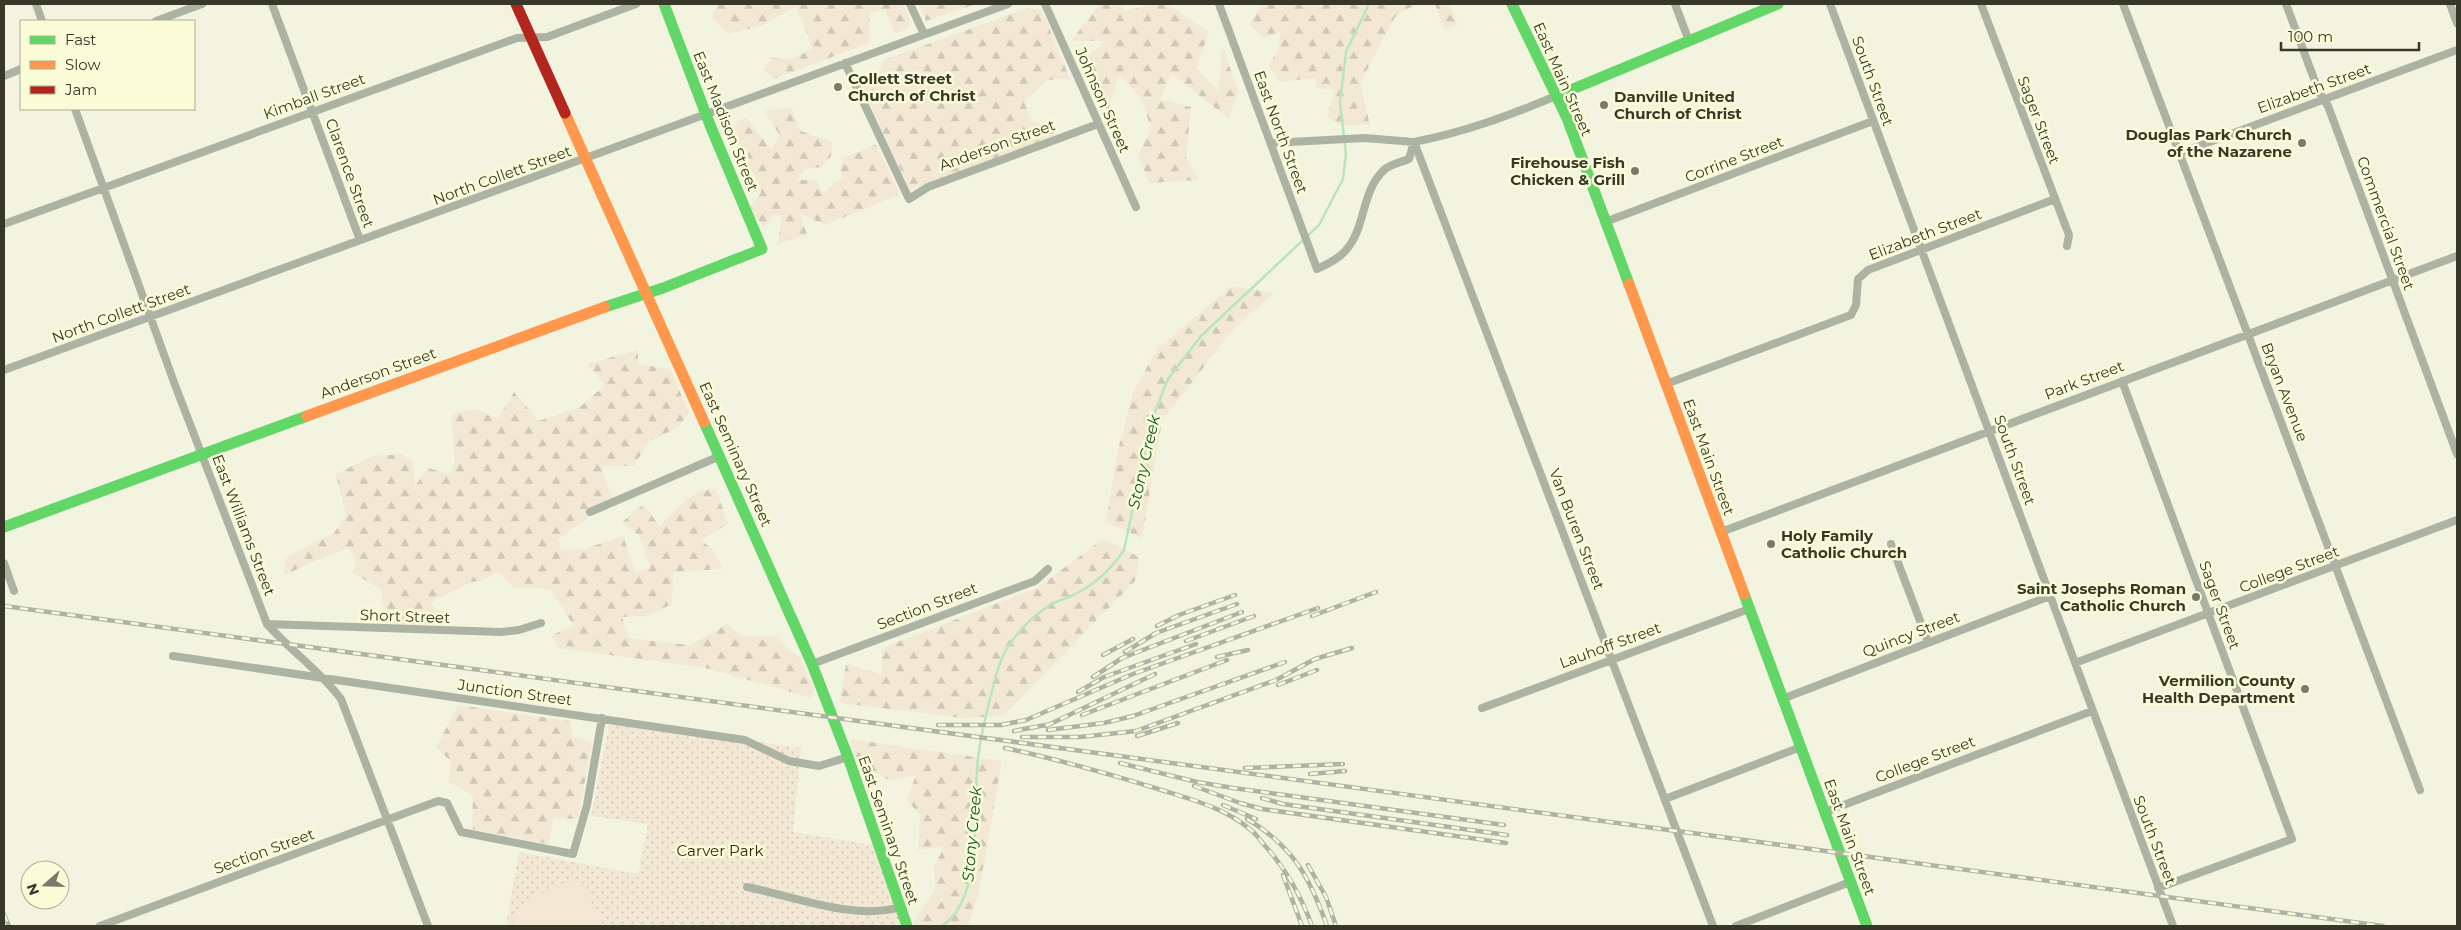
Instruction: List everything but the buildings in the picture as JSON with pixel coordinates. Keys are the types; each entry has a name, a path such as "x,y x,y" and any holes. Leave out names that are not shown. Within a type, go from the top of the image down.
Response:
{"street":[{"path":"36,4 42,20"},
{"path":"159,20 202,4"},
{"name":"Clarence Street","path":"272,4 360,240"},
{"name":"East Seminary Street","path":"516,4 812,664 848,757 903,917"},
{"name":"Kimball Street","path":"4,224 517,38 547,37 636,4"},
{"name":"East Madison Street","path":"664,4 706,114 762,249"},
{"path":"910,4 924,34"},
{"name":"North Collett Street","path":"4,370 1008,4"},
{"name":"Johnson Street","path":"1045,4 1136,207"},
{"name":"East North Street","path":"1219,4 1317,269 1337,258 1346,250 1354,237 1370,190 1377,178 1386,168 1409,159 1414,142"},
{"name":"East Main Street","path":"1512,4 1567,118 1867,926"},
{"path":"1675,4 1689,42"},
{"path":"1271,143 1365,138 1414,142 1457,133 1498,120 1778,4"},
{"name":"South Street","path":"1830,4 2172,926"},
{"name":"Sager Street","path":"1981,4 2069,235 2068,246"},
{"name":"Bryan Avenue","path":"2123,4 2420,790"},
{"name":"Commercial Street","path":"2286,4 2457,454"},
{"path":"2450,4 2457,23"},
{"name":"Elizabeth Street","path":"2180,153 2457,50"},
{"name":"Anderson Street","path":"845,63 909,199 928,187 1098,124"},
{"path":"4,76 20,69"},
{"name":"East Williams Street","path":"75,110 267,624 285,644 326,679 341,699 428,926"},
{"name":"Corrine Street","path":"1605,222 1873,121"},
{"name":"Van Buren Street","path":"1414,142 1613,659 1713,926"},
{"name":"Elizabeth Street","path":"1666,384 1850,315 1856,305 1858,278 1868,270 2055,199"},
{"name":"Anderson Street","path":"4,527 202,453 646,292 663,288 762,249"},
{"name":"Park Street","path":"1721,532 2457,256"},
{"name":"Sager Street","path":"2122,381 2292,839 2158,888"},
{"path":"590,512 720,456"},
{"name":"College Street","path":"2075,663 2457,520"},
{"path":"1891,544 1928,642"},
{"path":"4,563 14,591"},
{"name":"Section Street","path":"812,664 1035,581 1048,569"},
{"name":"Quincy Street","path":"1782,698 2050,596"},
{"name":"Lauhoff Street","path":"1482,708 1749,609"},
{"name":"Short Street","path":"267,624 501,632 519,630 541,623"},
{"name":"Junction Street","path":"173,656 745,740 789,761 819,766 848,757"},
{"name":"College Street","path":"1825,812 2092,710"},
{"name":"Section Street","path":"100,926 438,802 447,803 461,832 573,854 587,806 602,718"},
{"path":"1665,799 1801,747"},
{"path":"1736,926 1850,882"},
{"path":"746,887 859,912 887,911 903,917"}],"green space":[{"path":"718,4 903,4 910,20 909,28 895,34 885,9 870,13 869,43 774,79 765,70 771,58 791,59 813,49 796,6 764,25 728,34 712,17"},
{"path":"919,4 976,4 926,21"},
{"path":"1100,4 1121,4 1126,11 1152,4 1167,4 1209,32 1196,68 1219,92 1222,47 1239,92 1228,118 1172,74 1160,99 1191,107 1186,157 1199,180 1149,183 1138,155 1151,129 1142,100 1119,74 1108,112 1082,62 1106,41 1071,41"},
{"path":"1257,4 1416,4 1395,17 1360,83 1370,125 1338,125 1327,116 1335,90 1317,88 1315,78 1279,82 1268,65 1279,50 1280,32 1264,38 1249,24 1261,6"},
{"path":"1435,4 1450,4 1457,25 1444,29"},
{"path":"1028,8 1042,10 1070,79 1047,80 1024,102 1032,122 1054,127 1054,136 910,190 861,86 872,85 884,60"},
{"path":"791,108 801,131 832,142 831,156 822,167 804,169 797,180 817,180 823,193 843,177 840,168 844,157 876,145 898,190 897,196 825,225 799,213 807,234 777,245 782,216 773,215 765,227 753,215 751,206 761,193 756,176 749,169 748,151 734,140 735,123 746,117 772,150 779,134 764,111"},
{"path":"1232,286 1274,293 1231,332 1162,421 1142,538 1106,522 1118,450 1133,392 1158,348"},
{"path":"638,350 638,364 670,369 689,413 678,427 648,442 634,466 601,466 613,499 591,508 586,520 558,539 561,550 584,549 623,536 636,572 650,568 640,536 621,523 644,504 659,526 695,492 716,489 728,524 701,540 713,550 723,569 673,572 672,604 647,616 622,617 629,638 689,645 728,624 741,636 778,636 790,651 800,657 814,689 812,698 706,668 558,648 552,635 574,626 550,589 514,588 498,572 480,581 471,582 431,602 435,609 450,614 451,624 393,625 389,610 382,605 382,590 353,573 356,560 348,547 284,575 285,558 334,533 346,515 336,474 373,456 402,454 413,463 415,486 428,468 451,474 455,460 451,414 477,409 497,419 514,392 539,421 580,407 605,385 587,364"},
{"path":"1103,539 1139,557 1135,581 1003,716 962,718 840,703 846,663 882,675 882,648 1037,588"},
{"path":"458,705 570,721 573,736 592,743 578,819 553,818 549,844 472,829 473,796 449,782 451,761 436,748"},
{"name":"Carver Park","path":"610,720 801,748 793,832 879,846 904,918 895,926 506,926 519,852 638,874 648,824 591,816"},
{"path":"849,739 1002,761 978,896 968,926 916,926 914,921 935,890 934,867 944,847 918,850 920,815 907,800 916,775 890,781 859,763"},
{"path":"580,879 603,926 510,926 530,897"}],"waterway":[{"name":"Stony Creek","path":"942,926 956,912 965,894 971,872 976,824 978,758 986,713 1001,660 1018,633 1034,617 1050,605 1074,595 1091,585 1119,557 1124,550 1152,419 1168,379 1201,336 1319,225 1343,179 1346,154 1340,103 1346,52 1369,4"}],"railway":[{"path":"1312,616 1376,592"},
{"path":"1157,626 1179,615 1235,595"},
{"path":"1125,652 1156,633 1237,604"},
{"path":"4,606 2383,926"},
{"path":"938,725 1001,725 1026,720 1133,674 1318,608"},
{"path":"1093,677 1122,658 1242,612"},
{"path":"1186,641 1254,616"},
{"path":"1103,655 1133,639"},
{"path":"1078,692 1104,677 1196,644"},
{"path":"1022,737 1080,737 1136,731 1276,680 1315,659 1352,648"},
{"path":"1217,657 1248,650"},
{"path":"1082,715 1227,660"},
{"path":"1048,730 1104,723 1133,716 1285,662"},
{"path":"1278,685 1317,670"},
{"path":"1046,726 1155,674"},
{"path":"1137,736 1178,723"},
{"path":"1014,731 1051,724"},
{"path":"1005,748 1137,782 1194,800 1230,816 1254,833 1275,857 1288,875 1312,926"},
{"path":"1120,763 1197,782 1233,788 1504,825"},
{"path":"1245,768 1343,764"},
{"path":"1310,774 1345,771"},
{"path":"1194,786 1262,809 1506,843"},
{"path":"1262,798 1283,804 1507,835"},
{"path":"1223,805 1256,819"},
{"path":"1247,819 1277,840 1298,865 1314,893 1327,926"},
{"path":"1308,865 1326,897 1336,926"},
{"path":"1283,875 1302,926"},
{"path":"4,914 9,926"}],"traffic: fast":[{"path":"605,307 663,288 762,249 710,125 664,4"},
{"path":"1512,4 1567,118 1629,284"},
{"path":"1556,96 1778,4"},
{"path":"4,527 307,416"},
{"path":"704,422 812,664 848,757 907,926"},
{"path":"1744,594 1867,926"}],"traffic: slow":[{"path":"565,113 704,422"},
{"path":"1629,284 1744,594"},
{"path":"307,416 605,307"}],"traffic: jam":[{"path":"516,4 565,113"}],"place":[{"name":"Collett Street Church of Christ","path":"838,87"},
{"name":"Danville United Church of Christ","path":"1604,105"},
{"name":"Douglas Park Church of the Nazarene","path":"2302,143"},
{"name":"Firehouse Fish Chicken & Grill","path":"1635,171"},
{"name":"Holy Family Catholic Church","path":"1771,544"},
{"name":"Saint Josephs Roman Catholic Church","path":"2196,597"},
{"name":"Vermilion County Health Department","path":"2305,689"}]}
